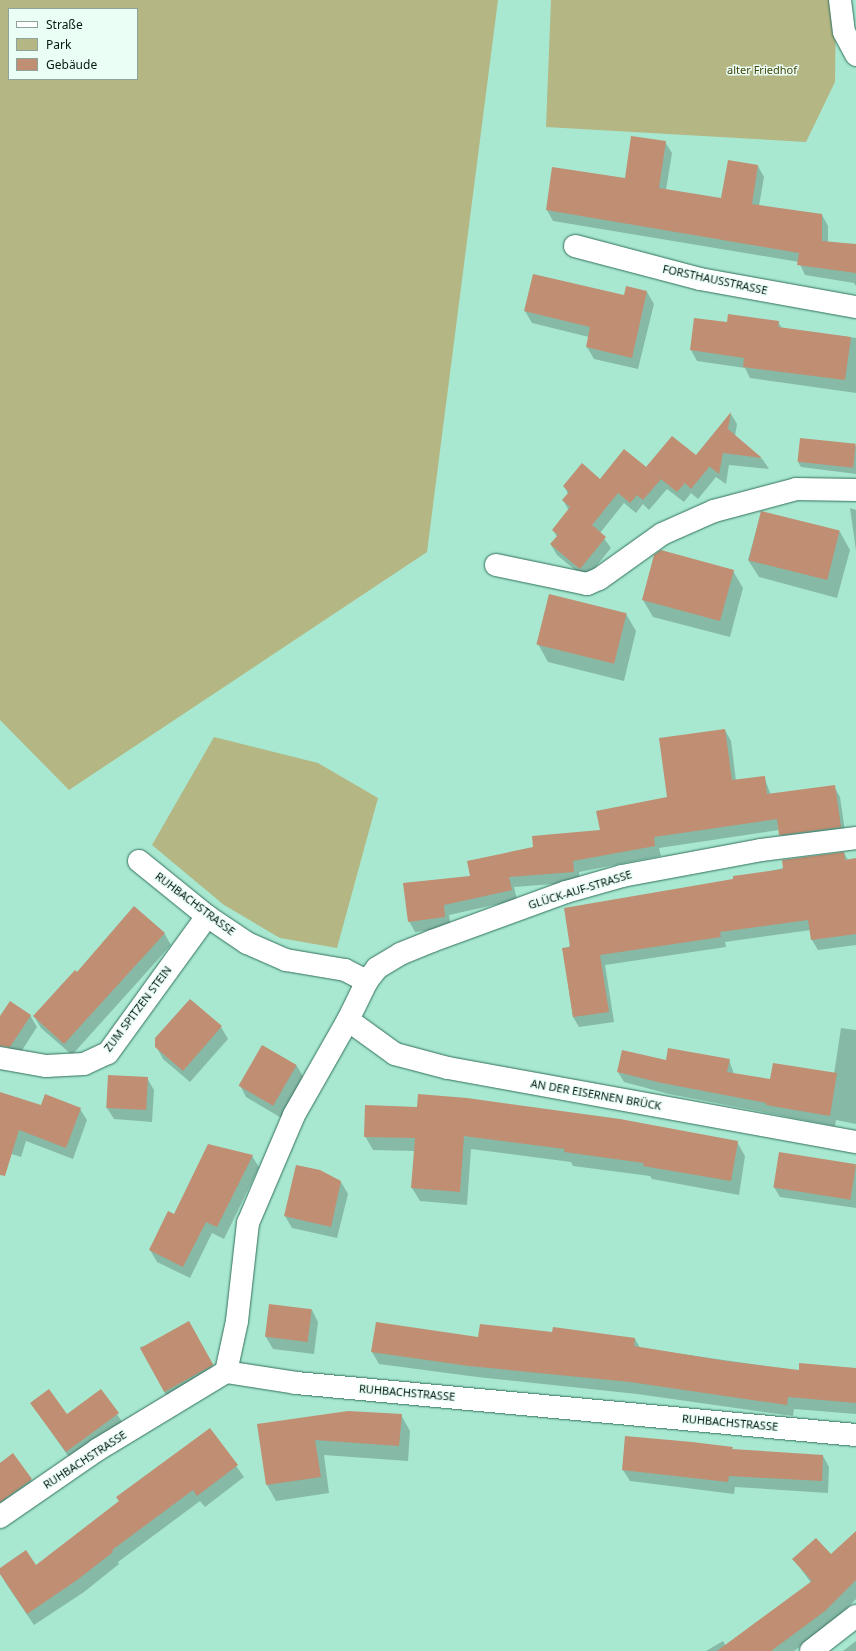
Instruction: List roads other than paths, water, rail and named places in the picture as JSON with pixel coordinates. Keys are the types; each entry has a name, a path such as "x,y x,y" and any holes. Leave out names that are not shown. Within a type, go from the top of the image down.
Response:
{"street":[{"path":"840,0 844,32 856,55"},
{"name":"FORSTHAUSSTRASSE","path":"575,246 700,279 856,307"},
{"path":"496,565 587,584 600,579 662,534 714,511 796,489 856,490"},
{"name":"GLÜCK-AUF-STRASSE","path":"366,981 378,968 413,949 566,892 622,876 761,850 856,838"},
{"name":"RUHBACHSTRASSE","path":"139,861 207,916 247,943 286,960 345,970 366,981"},
{"name":"ZUM SPITZEN STEIN","path":"0,1058 46,1066 84,1064 108,1053 207,916"},
{"path":"226,1372 237,1321 248,1223 294,1115 348,1020 366,981"},
{"name":"AN DER EISERNEN BRÜCK","path":"348,1020 395,1054 448,1068 856,1142"},
{"name":"RUHBACHSTRASSE","path":"0,1517 97,1450 226,1372 296,1383 856,1435"},
{"path":"811,1651 856,1616"}],"park label":[{"name":"alter Friedhof","path":"762,70"}]}
